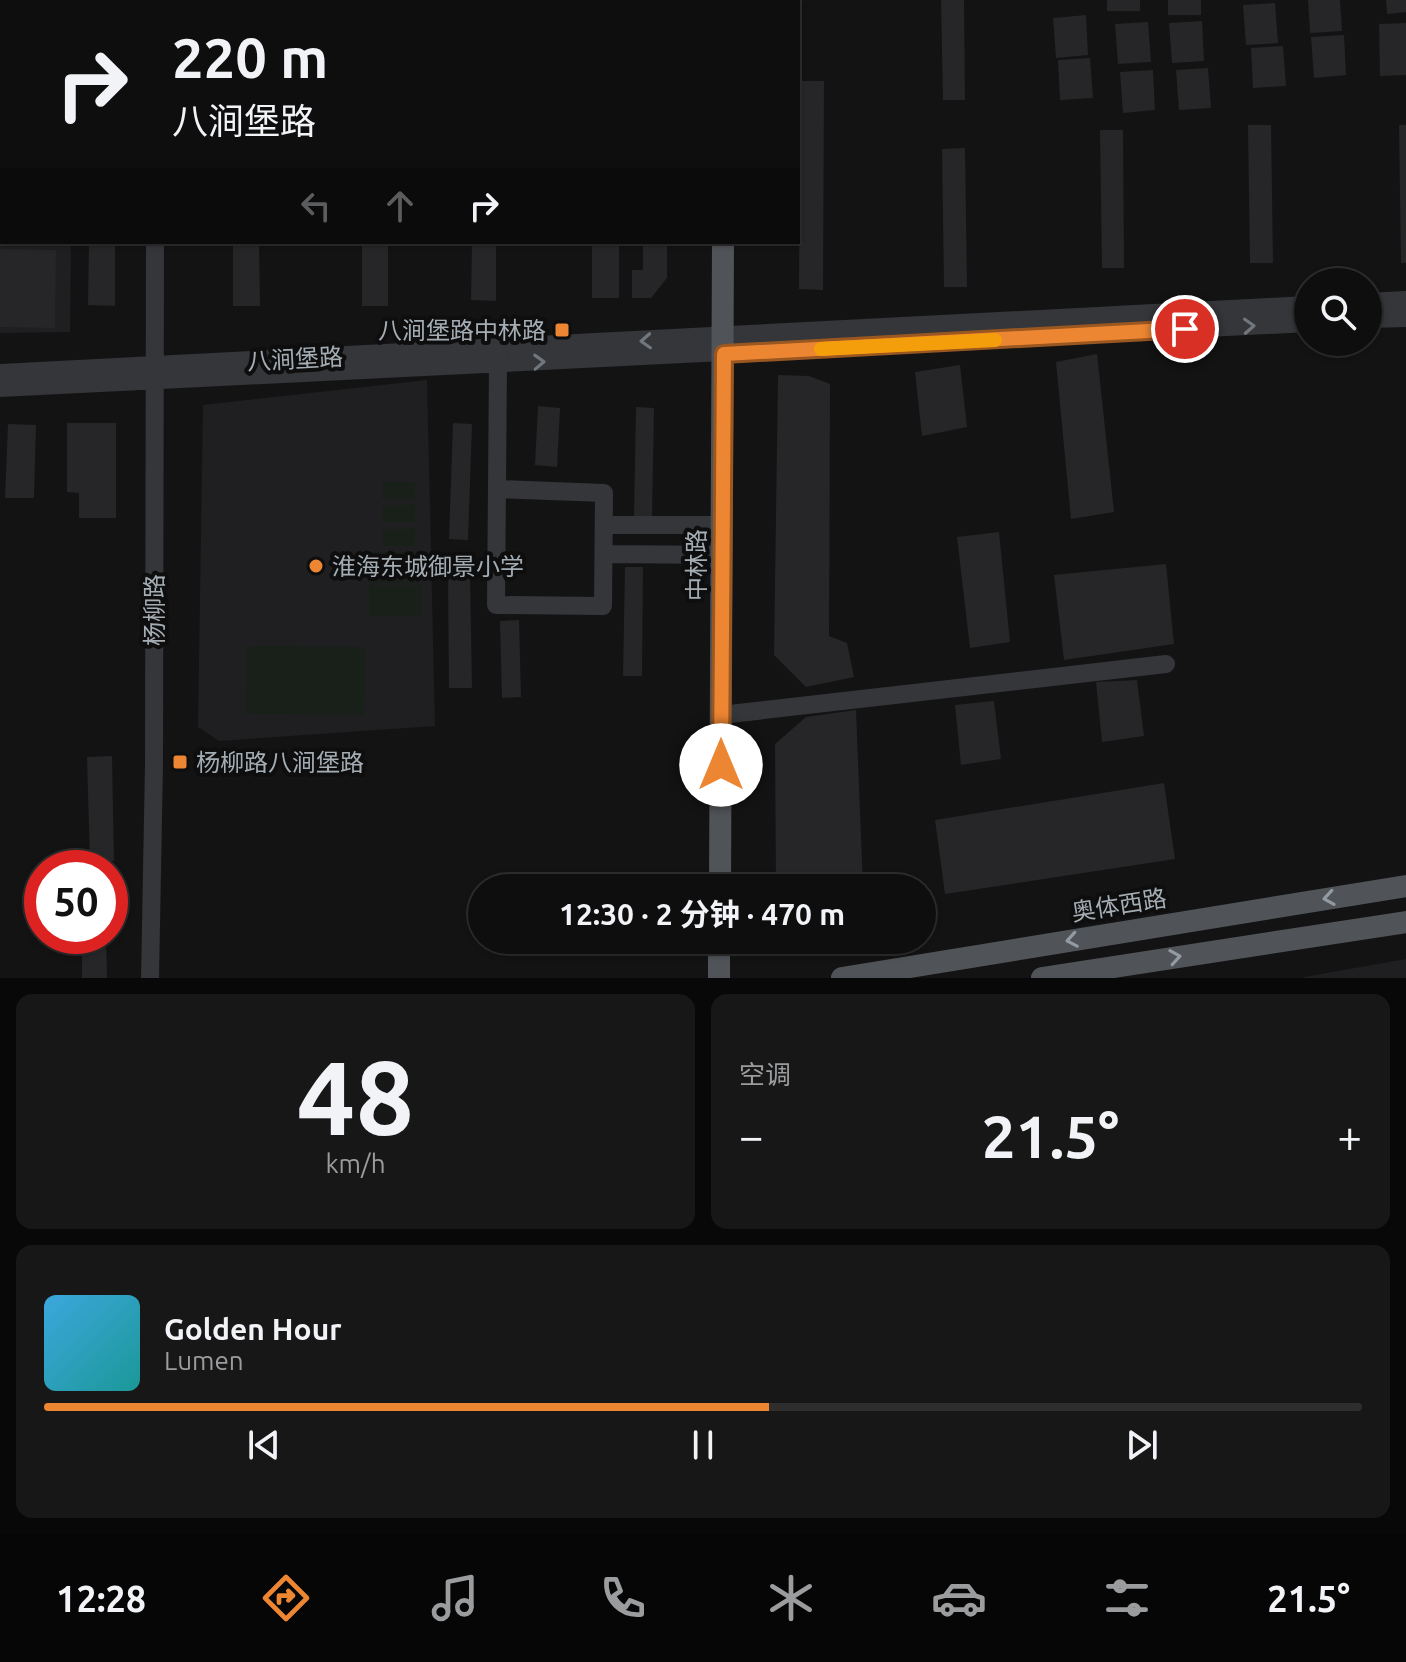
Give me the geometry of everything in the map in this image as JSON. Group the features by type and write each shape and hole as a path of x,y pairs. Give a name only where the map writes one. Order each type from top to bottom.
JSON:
{"main road":[{"name":"中林路","path":"720,874 723,244"},
{"name":"奥体西路","path":"842,978 1406,886"},
{"path":"1042,978 1406,922"},
{"path":"719,954 719,978"}],"street":[{"name":"杨柳路","path":"150,978 154,765 155,244"},
{"path":"1382,301 1406,300"},
{"name":"八涧堡路","path":"0,373 153,373 498,364 724,345 1294,306"},
{"path":"1382,319 1406,318"},
{"name":"八涧堡路","path":"0,388 153,373 724,345 1294,324"},
{"path":"498,364 496,605 603,606 604,493 498,489"},
{"path":"604,525 723,525"},
{"path":"604,554 722,555"},
{"path":"721,715 1166,664"}],"shaded area":[{"path":"0,244 71,244 70,332 0,333"},
{"name":"淮海东城御景小学","path":"427,380 435,726 219,741 198,727 203,405"},
{"path":"383,482 415,482 415,499 382,499"},
{"path":"382,505 415,505 415,522 382,522"},
{"path":"383,529 415,529 415,546 382,546"},
{"path":"368,552 421,552 420,583 368,583"},
{"path":"369,585 421,585 421,616 369,615"},
{"path":"247,646 365,647 364,715 246,714"},
{"path":"1406,959 1406,978 1304,978 1304,977"}],"building":[{"path":"941,0 964,0 965,100 943,100"},
{"path":"1107,0 1140,0 1140,11 1107,11"},
{"path":"1168,0 1201,0 1201,15 1168,15"},
{"path":"1308,0 1340,0 1342,31 1310,33"},
{"path":"1386,0 1406,0 1406,12 1387,14"},
{"path":"1275,3 1278,43 1246,45 1243,5"},
{"path":"1086,15 1088,55 1056,58 1053,18"},
{"path":"1202,21 1204,61 1172,63 1169,23"},
{"path":"1148,22 1151,62 1118,64 1115,24"},
{"path":"1406,23 1406,75 1380,76 1379,24"},
{"path":"1344,35 1346,75 1314,78 1311,37"},
{"path":"1283,46 1286,86 1253,88 1251,48"},
{"path":"1090,58 1093,98 1060,100 1058,60"},
{"path":"1208,68 1211,108 1179,110 1176,70"},
{"path":"1153,70 1155,110 1123,113 1120,72"},
{"path":"800,81 824,81 823,290 799,289"},
{"path":"1248,125 1271,125 1273,263 1250,263"},
{"path":"1399,125 1406,125 1406,263 1401,263"},
{"path":"1100,130 1123,130 1124,268 1102,268"},
{"path":"965,148 967,287 944,287 942,149"},
{"path":"89,244 115,244 115,306 88,305"},
{"path":"233,244 259,244 260,306 233,306"},
{"path":"362,244 388,244 388,306 362,306"},
{"path":"472,244 496,244 496,301 471,300"},
{"path":"592,244 619,244 619,298 592,298"},
{"path":"643,244 667,244 667,278 651,298 632,298 632,270 643,270"},
{"path":"0,249 56,250 55,328 0,327"},
{"path":"1097,354 1114,512 1071,519 1056,362"},
{"path":"960,365 967,427 922,436 915,372"},
{"path":"778,375 809,376 830,384 829,636 847,643 854,677 806,687 774,655"},
{"path":"538,406 560,408 557,467 535,465"},
{"path":"636,407 654,408 652,516 634,516"},
{"path":"67,423 116,423 116,518 79,518 79,493 67,492"},
{"path":"453,423 472,424 468,540 449,539"},
{"path":"8,424 36,425 34,498 5,498"},
{"path":"999,532 1010,642 970,648 957,537"},
{"path":"1166,564 1174,644 1064,660 1054,575"},
{"path":"625,567 643,567 642,676 623,676"},
{"path":"448,575 470,575 472,688 449,688"},
{"path":"519,620 521,697 502,698 500,621"},
{"path":"1137,680 1144,736 1102,742 1096,682"},
{"path":"994,701 1001,759 961,765 955,705"},
{"path":"856,710 862,874 776,874 775,744 806,717"},
{"path":"112,756 114,850 90,850 87,757"},
{"path":"1164,783 1175,859 945,894 935,820"},
{"path":"82,954 106,954 107,978 82,978"}],"slow traffic":[{"path":"821,349 995,340"}],"place":[{"name":"八涧堡路中林路","path":"562,330"},
{"name":"淮海东城御景小学","path":"316,566"},
{"name":"杨柳路八涧堡路","path":"180,762"}],"route":[{"path":"721,765 724,354 1185,329"}]}
